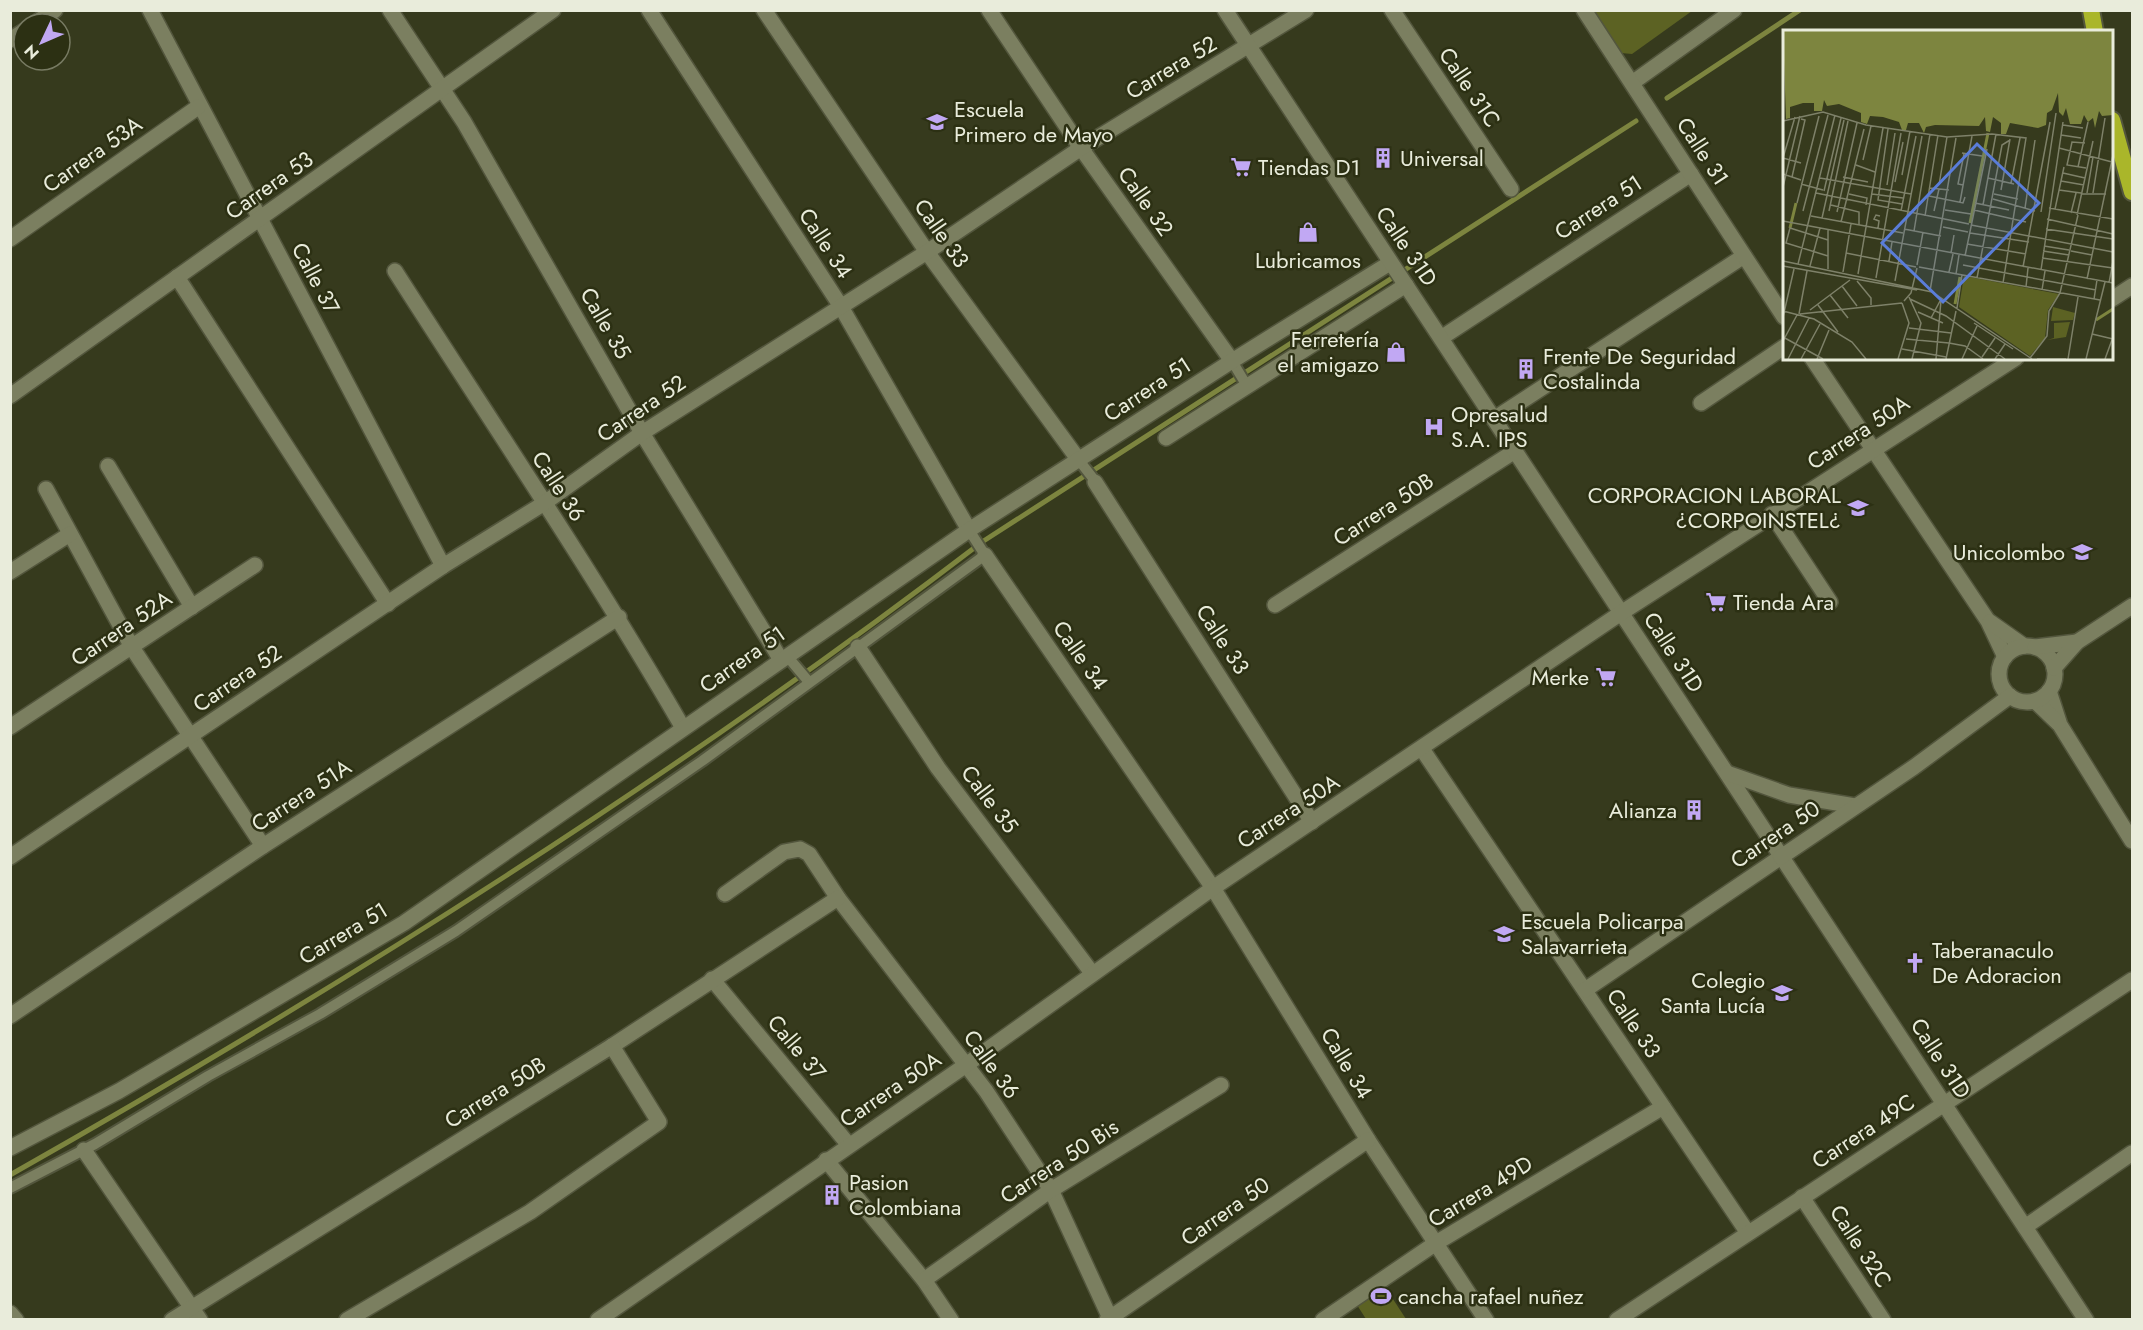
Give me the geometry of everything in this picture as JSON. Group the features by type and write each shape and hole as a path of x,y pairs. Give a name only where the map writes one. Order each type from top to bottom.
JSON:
{"highway":[{"path":"2091,10 2095,30"},
{"path":"2113,123 2133,192"}],"street":[{"name":"Calle 37","path":"150,10 198,106 443,566"},
{"name":"Calle 35","path":"390,10 444,90 642,433 786,659 807,680"},
{"name":"Carrera 53","path":"10,396 554,10"},
{"name":"Calle 34","path":"649,10 840,305 983,553 1213,888 1368,1140 1485,1320"},
{"name":"Calle 33","path":"764,10 927,252 1093,479 1312,822"},
{"name":"Calle 32","path":"989,10 1081,148 1246,384"},
{"name":"Calle 31D","path":"1225,10 2086,1320"},
{"name":"Carrera 52","path":"10,857 443,566 543,504 642,433 840,305 927,252 1081,148 1306,10"},
{"name":"Calle 31C","path":"1392,10 1511,189"},
{"name":"Calle 31","path":"1584,10 1783,314"},
{"path":"1632,83 1734,10"},
{"name":"Carrera 53A","path":"10,239 198,106"},
{"name":"Carrera 51","path":"1441,338 1691,174"},
{"path":"1494,419 1744,256"},
{"name":"Carrera 51","path":"10,1148 120,1091 404,923 683,728 971,534 1390,263"},
{"name":"Calle 36","path":"395,271 543,504 619,617 683,728"},
{"path":"177,277 388,604"},
{"path":"1166,438 1246,384 1406,285"},
{"path":"2113,298 2133,286"},
{"path":"1701,403 1783,348"},
{"path":"1813,360 1871,450 1988,621 2005,657"},
{"name":"Carrera 50A","path":"598,1320 848,1144 966,1065 1213,888 1621,613 2013,360"},
{"name":"Carrera 50B","path":"1275,605 1515,451"},
{"path":"108,466 192,608"},
{"path":"46,489 133,648 193,736 263,846"},
{"path":"1772,514 1830,602"},
{"path":"10,572 70,534"},
{"path":"10,1188 84,1150 208,1076 320,1014 456,931 702,761 807,680 858,647 983,553"},
{"name":"Carrera 52A","path":"10,727 133,648 255,565"},
{"path":"2054,668 2077,642 2133,606"},
{"name":"Carrera 51A","path":"10,1016 263,846 619,617"},
{"path":"1988,621 2030,647 2048,655 2054,668 2055,680 2049,691 2035,701 2022,702 2006,690 2000,670 2005,657 2014,650 2030,647 2077,642"},
{"name":"Calle 35","path":"858,647 938,768 1092,973"},
{"name":"Carrera 50","path":"1585,990 1914,767 1987,711 2006,690"},
{"path":"2049,691 2060,725"},
{"path":"2035,701 2060,725 2133,841"},
{"name":"Calle 33","path":"1422,749 1748,1233"},
{"path":"1727,773 1790,795 1855,806"},
{"name":"Calle 36","path":"725,894 784,852 800,849 809,854 838,898 986,1091 1051,1190 1109,1318"},
{"name":"Carrera 50B","path":"172,1320 190,1306 612,1046 711,979 838,898"},
{"name":"Calle 37","path":"711,979 848,1144"},
{"name":"Carrera 49C","path":"1617,1320 2133,980"},
{"path":"347,1320 530,1212 658,1122 612,1046"},
{"name":"Carrera 50 Bis","path":"924,1280 1051,1190 1221,1085"},
{"name":"Carrera 49D","path":"1323,1320 1436,1244 1663,1107"},
{"name":"Carrera 50","path":"1109,1318 1368,1140"},
{"path":"84,1150 200,1320"},
{"path":"2025,1227 2133,1153"},
{"path":"826,1160 924,1280 951,1320"},
{"name":"Calle 32C","path":"1802,1197 1883,1320"},
{"path":"10,1313 16,1320"}],"green space":[{"path":"1594,11 1692,11 1632,54 1621,53"},
{"name":"cancha rafael nuñez","path":"1385,1287 1406,1319 1366,1319 1357,1305"}],"waterway":[{"path":"1667,98 1800,10"},
{"path":"10,1175 261,1029 507,875 748,713 866,629 982,542 1636,121"}],"place":[{"name":"Escuela Primero de Mayo","path":"937,122"},
{"name":"Universal","path":"1383,158"},
{"name":"Tiendas D1","path":"1241,167"},
{"name":"Lubricamos","path":"1308,232"},
{"name":"Ferretería el amigazo","path":"1396,352"},
{"name":"Frente De Seguridad Costalinda","path":"1526,369"},
{"name":"Opresalud S.A. IPS","path":"1434,427"},
{"name":"CORPORACION LABORAL ¿CORPOINSTEL¿","path":"1858,508"},
{"name":"Unicolombo","path":"2082,552"},
{"name":"Tienda Ara","path":"1716,602"},
{"name":"Merke","path":"1606,677"},
{"name":"Alianza","path":"1694,810"},
{"name":"Escuela Policarpa Salavarrieta","path":"1504,934"},
{"name":"Taberanaculo De Adoracion","path":"1915,963"},
{"name":"Colegio Santa Lucía","path":"1782,993"},
{"name":"Pasion Colombiana","path":"832,1195"},
{"name":"cancha rafael nuñez","path":"1381,1296"}]}
